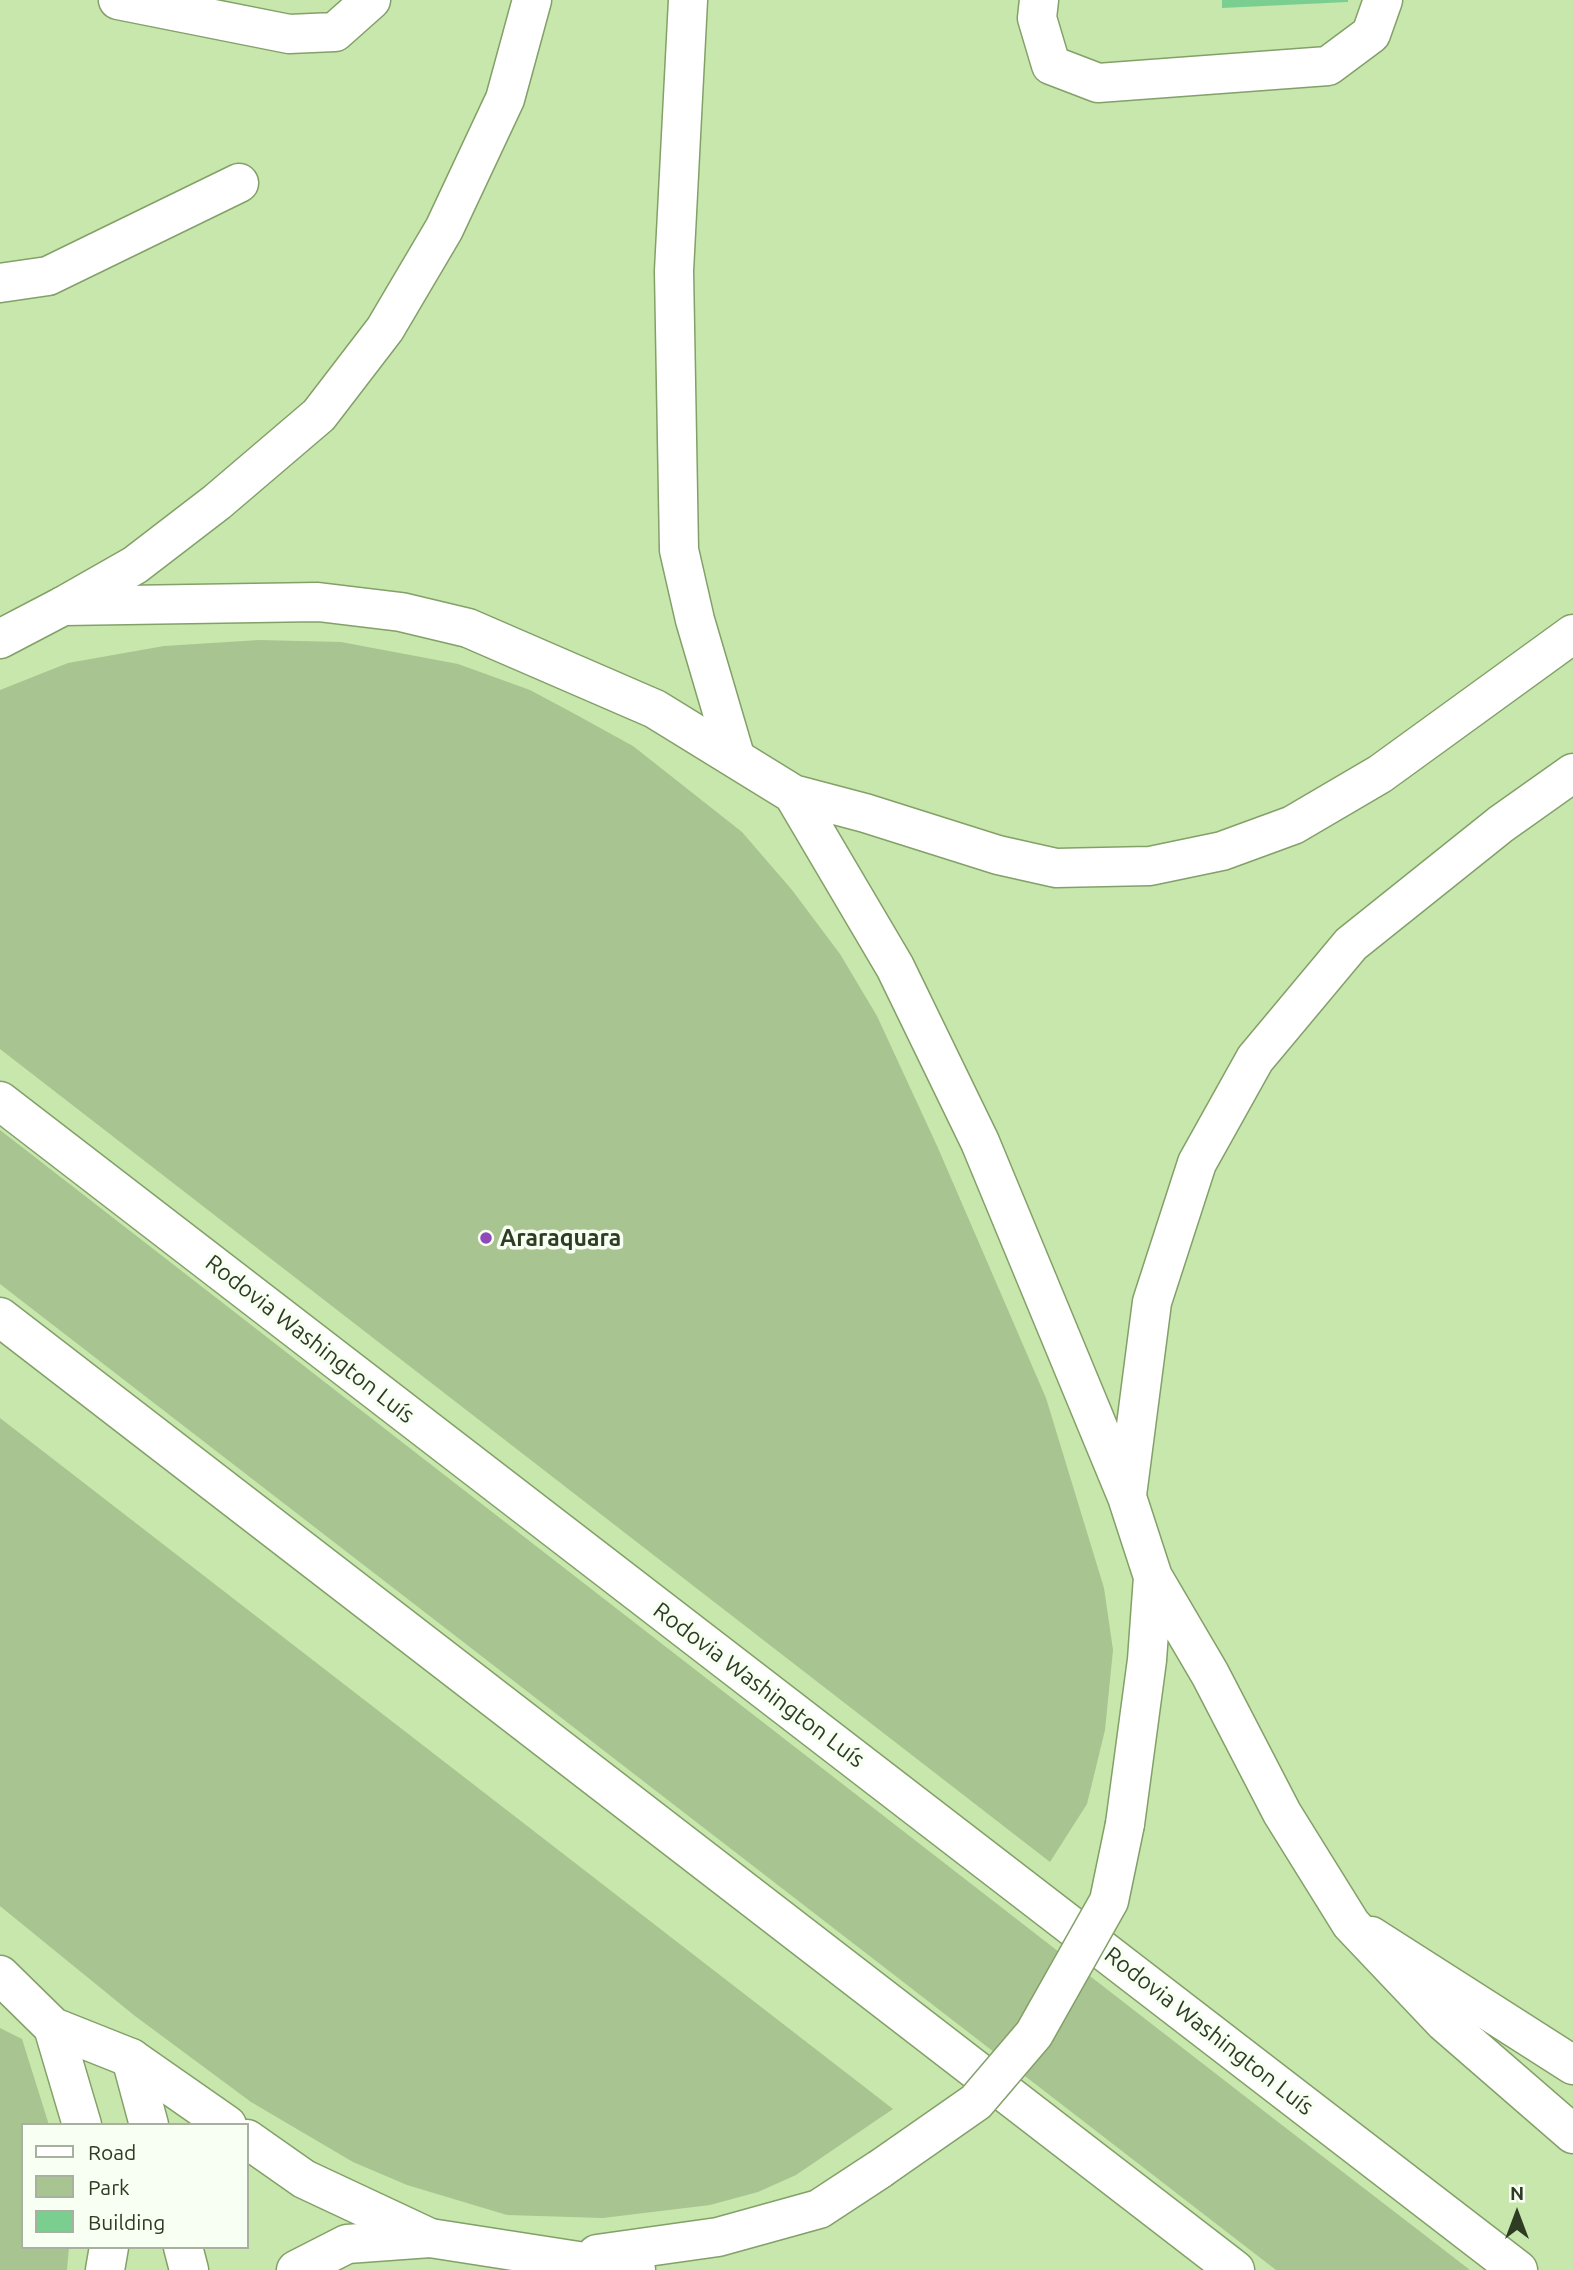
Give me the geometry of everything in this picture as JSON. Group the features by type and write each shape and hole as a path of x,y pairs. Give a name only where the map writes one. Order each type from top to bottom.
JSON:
{"main road":[{"path":"118,0 289,34 335,32 371,0"},
{"path":"8,628 64,606 135,565 218,502 319,415 377,340 444,229 505,99 533,0"},
{"path":"688,0 674,271 679,550 695,620 734,756"},
{"path":"1039,0 1037,18 1051,65 1098,83 1328,66 1371,34 1383,0"},
{"path":"0,283 48,276 239,183"},
{"path":"64,606 318,602 401,612 468,628 538,655 655,709 793,794 865,813 998,855 1056,868 1150,866 1222,851 1293,825 1380,774 1573,634"},
{"path":"1127,1497 1152,1302 1197,1163 1255,1059 1351,944 1501,824 1573,773"},
{"path":"793,794 895,967 980,1142 1127,1497 1153,1577 1210,1674 1282,1813 1351,1924 1444,2022 1573,2134"},
{"name":"Rodovia Washington Luís","path":"0,1101 1518,2270"},
{"path":"0,1317 1235,2270"},
{"path":"567,2259 718,2237 819,2208 976,2102 1034,2034 1109,1901 1125,1824 1147,1660 1153,1577"},
{"path":"1351,1924 1573,2065"},
{"path":"0,1975 53,2027 131,2058 224,2123"},
{"path":"53,2027 81,2123"},
{"path":"131,2058 148,2123"},
{"path":"248,2140 304,2179 430,2238"},
{"path":"296,2270 347,2244 430,2238 636,2270"},
{"path":"105,2270 108,2249"},
{"path":"184,2249 189,2270"}],"green space":[{"path":"259,640 341,642 458,664 530,690 573,713 633,746 742,832 792,890 840,954 877,1016 938,1148 1046,1398 1104,1588 1113,1650 1105,1730 1087,1804 1050,1862 0,1049 0,690 68,663 164,646"},
{"path":"0,1130 1470,2270 1276,2270 0,1284"},
{"path":"0,1418 893,2109 796,2175 758,2192 710,2205 603,2218 507,2215 407,2185 353,2162 251,2102 135,2016 0,1906"},
{"path":"0,2028 22,2039 48,2123 21,2123 21,2249 69,2249 67,2270 0,2270"}],"building":[{"path":"1222,0 1348,0 1348,2 1222,8"}],"place":[{"name":"Araraquara","path":"486,1238"}]}
